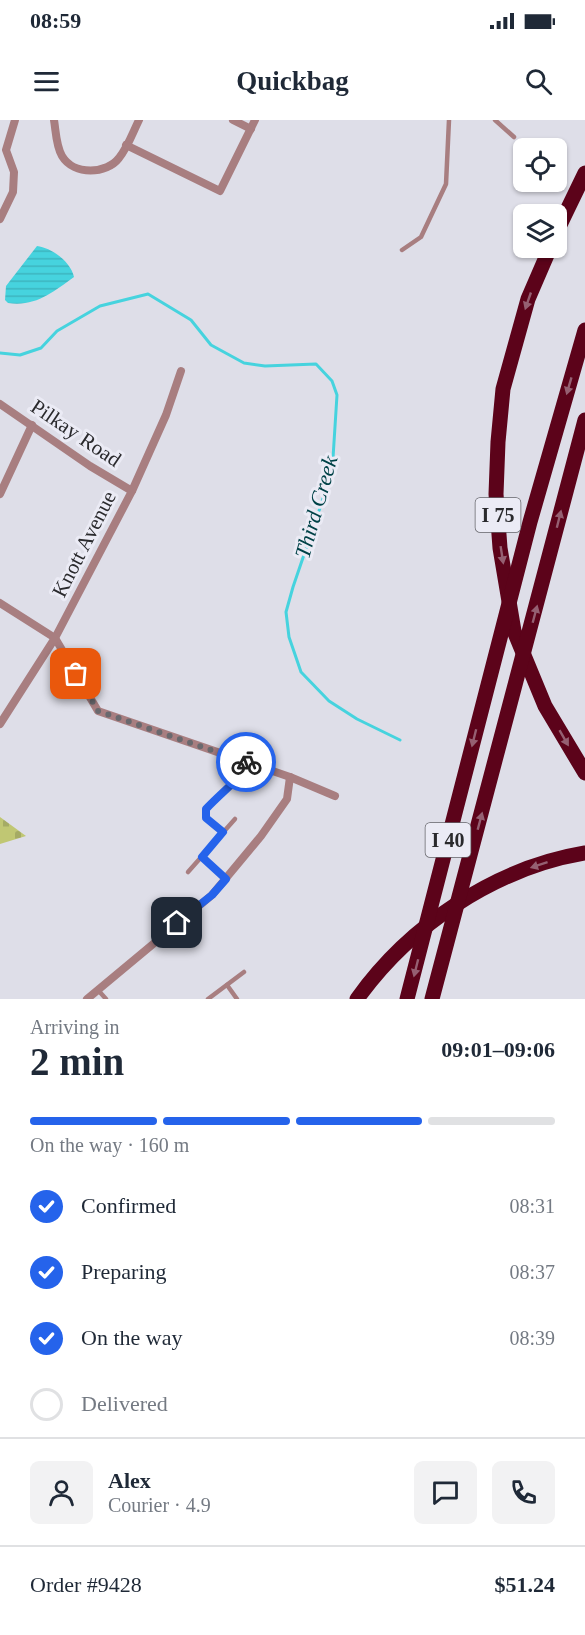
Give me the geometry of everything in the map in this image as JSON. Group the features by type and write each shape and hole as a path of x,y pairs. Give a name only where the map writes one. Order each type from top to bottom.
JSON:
{"highway":[{"path":"567,210 585,173"},
{"name":"I 75","path":"546,258 528,299 503,389 496,494 500,548 514,631 545,706 585,773"},
{"name":"I 40","path":"408,999 530,522 585,330"},
{"name":"I 40","path":"432,999 585,420"},
{"path":"357,999 376,975 414,936 438,918 497,881 542,864 583,853"}],"street":[{"path":"0,219 13,192 14,172 6,150 15,120"},
{"path":"54,120 58,148 64,159 76,167 90,171 103,170 120,157 139,120"},
{"path":"126,146 220,191 253,124 233,120"},
{"name":"Knott Avenue","path":"0,724 55,638 132,491 166,415 182,372"},
{"name":"Pilkay Road","path":"0,404 90,466 132,491"},
{"path":"0,494 32,425"},
{"path":"0,603 55,638 98,711 290,777 335,796"},
{"path":"87,999 212,895 261,836 286,799 290,777"}],"lane":[{"path":"402,250 421,237 446,184 449,120"},
{"path":"495,120 514,137"},
{"path":"223,832 206,818 206,809 219,794 238,780 251,764"},
{"path":"188,872 235,819"},
{"path":"202,857 226,879"},
{"path":"208,999 244,972"},
{"path":"227,985 237,999"},
{"path":"98,989 106,999"}],"green space":[{"path":"0,817 26,836 0,844"}],"water":[{"path":"37,246 49,250 65,261 74,277 44,297 27,303 8,303 5,300 6,286"}],"waterway":[{"name":"Third Creek","path":"0,353 20,355 41,348 57,331 100,306 148,294 191,320 211,345 244,363 265,366 316,364 332,381 337,395 333,458 322,502 286,612 289,637 301,672 329,701 357,719 400,740"}],"way so far":[{"path":"76,674 98,711 246,762"}],"route":[{"path":"177,923 212,895 226,879 202,857 223,832 206,818 206,809 219,794 238,780 251,764 246,762"}]}
